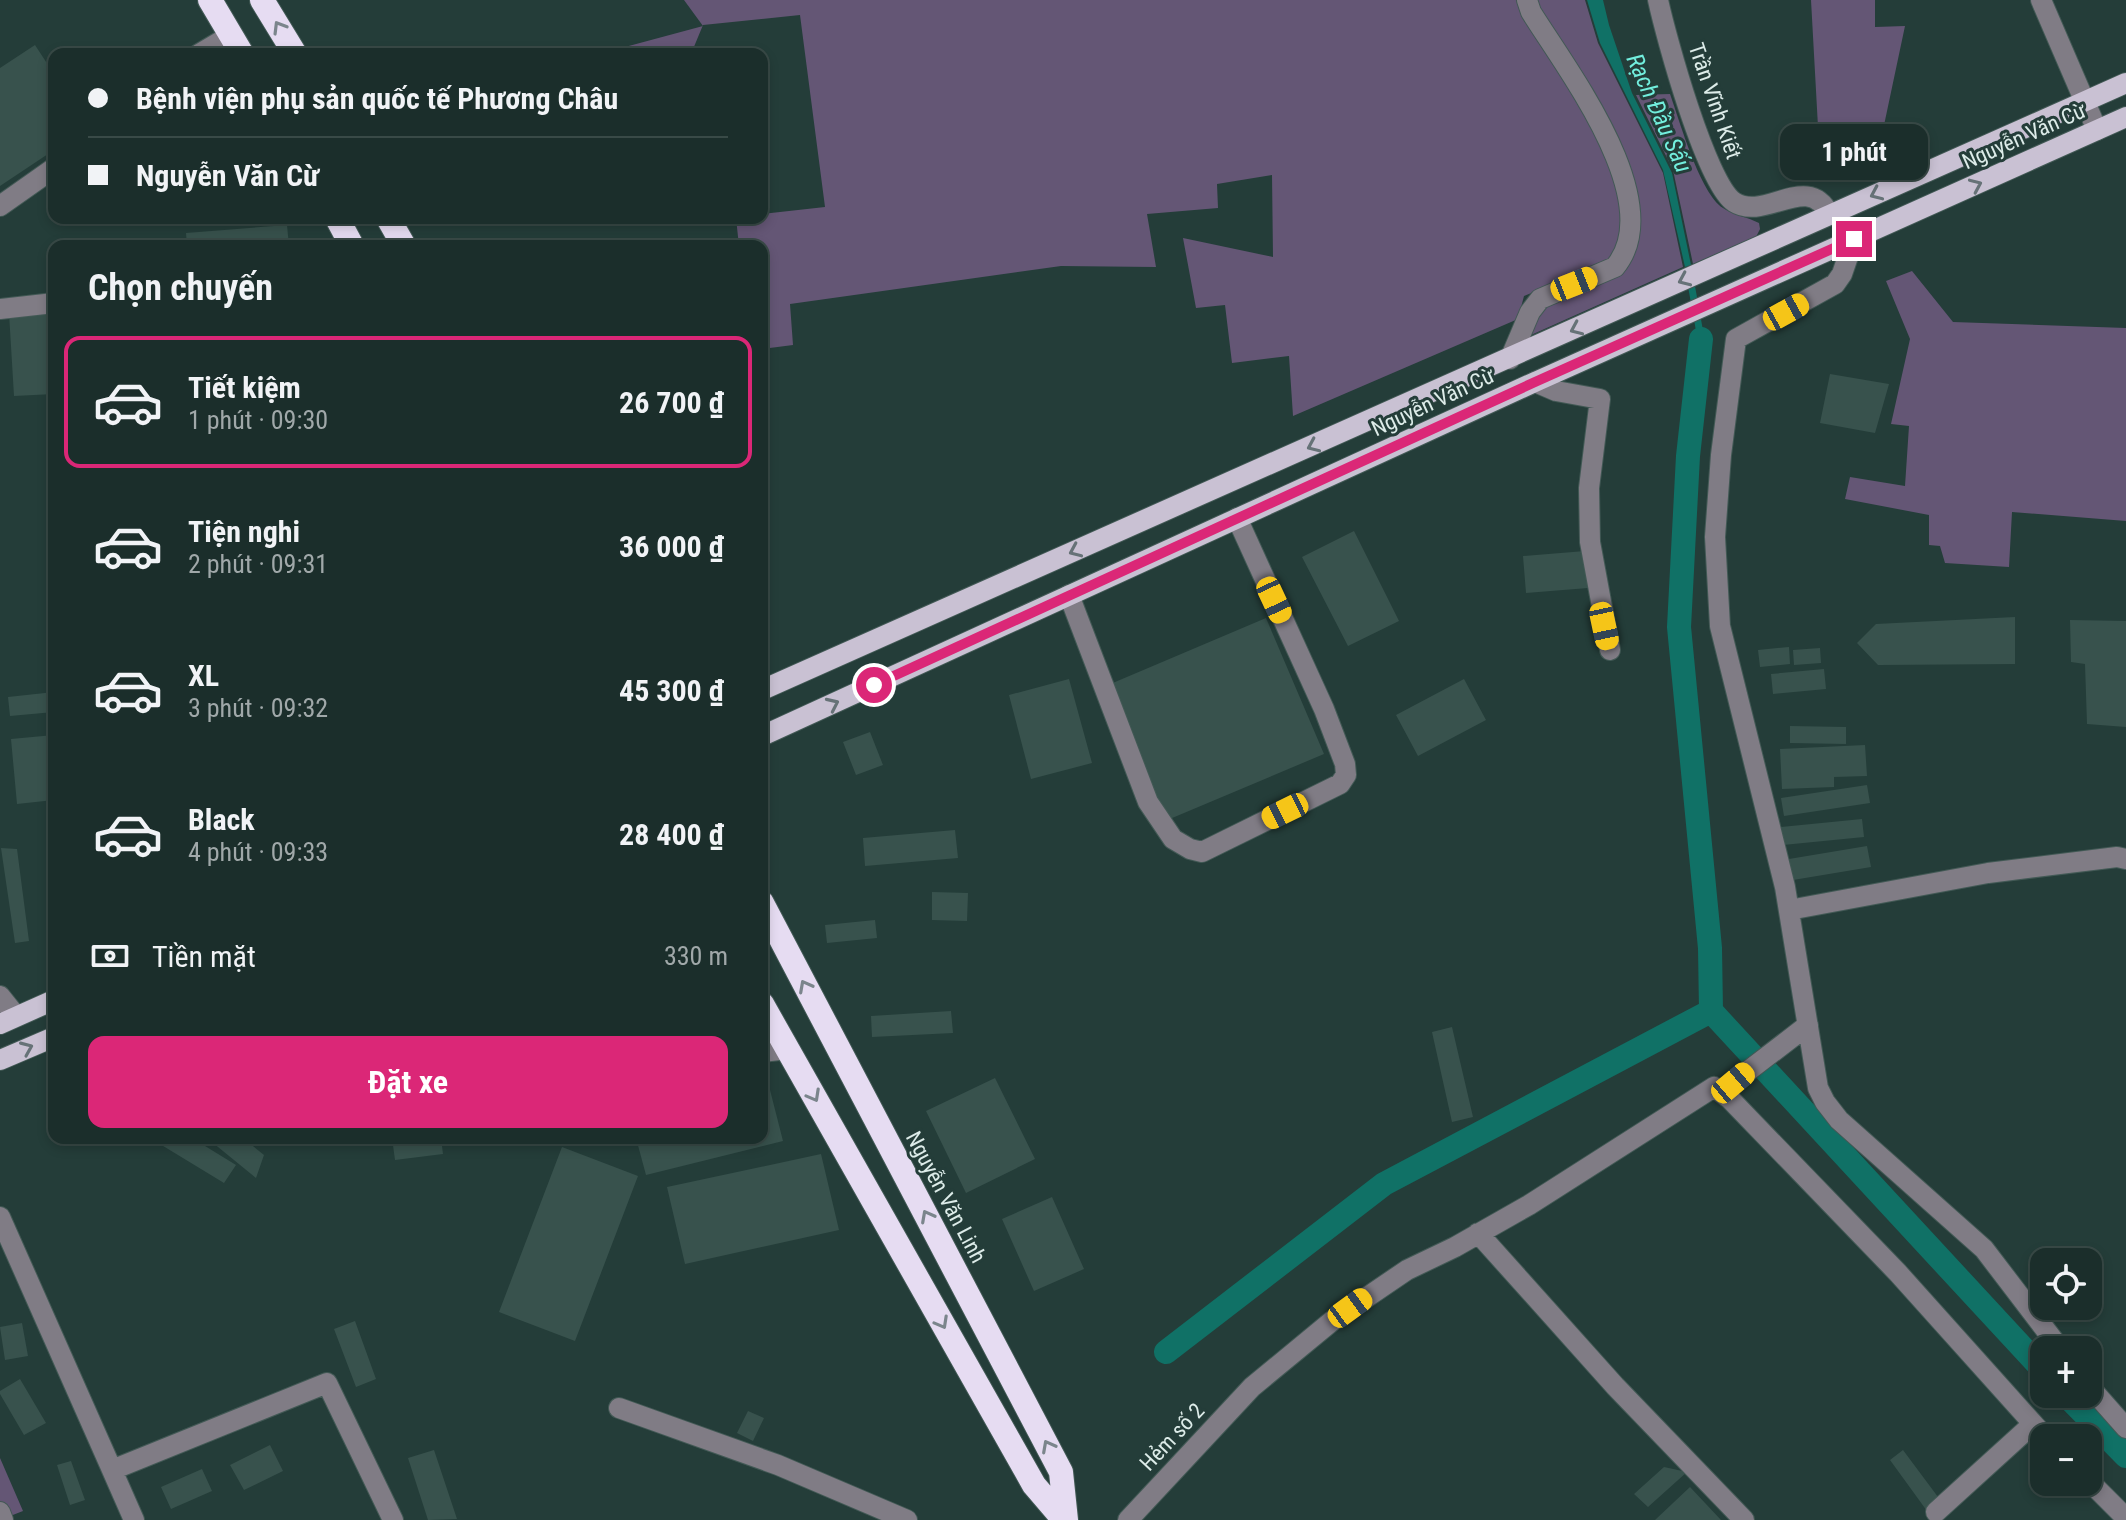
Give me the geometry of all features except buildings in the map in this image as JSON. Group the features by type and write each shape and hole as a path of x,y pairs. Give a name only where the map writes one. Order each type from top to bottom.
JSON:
{"highway":[{"path":"210,0 237,44"},
{"path":"262,0 291,48"},
{"name":"Nguyễn Văn Linh","path":"768,914 1061,1472 1065,1520"},
{"name":"Nguyễn Văn Linh","path":"768,1014 1034,1485 1065,1520"}],"main road":[{"name":"Nguyễn Văn Cừ","path":"768,687 2126,83"},
{"name":"Nguyễn Văn Cừ","path":"768,733 1535,382 2126,117"},
{"path":"1352,428 1367,459"},
{"path":"8,1020 48,1003"},
{"path":"0,1060 48,1040"}],"street":[{"path":"1510,359 1530,312 1540,299 1615,267 1629,244 1631,209 1627,187 1601,125 1531,12 1527,0"},
{"name":"Trần Vĩnh Kiết","path":"1658,0 1688,104 1713,173 1734,202 1759,208"},
{"path":"2041,0 2097,130"},
{"path":"0,206 48,172"},
{"path":"1759,208 1792,196 1805,197 1816,199 1829,214"},
{"path":"1759,208 1770,215 1774,228 1766,243"},
{"path":"1854,239 1842,274 1835,284 1736,339 1721,455 1715,537 1720,626 1789,910 1818,1088 1825,1102 1871,1151 1984,1249 2050,1336"},
{"path":"0,309 48,304"},
{"path":"1535,382 1556,391 1600,399 1589,488 1590,542 1610,650"},
{"path":"1069,595 1148,802 1173,839 1202,852 1340,784 1346,775 1345,764 1324,709 1237,518"},
{"path":"1789,910 1988,873 2117,857 2126,859"},
{"path":"0,996 8,1020"},
{"path":"1808,1025 1727,1087 2034,1424"},
{"path":"768,1051 788,1049"},
{"name":"Hẻm số 2","path":"1128,1520 1252,1387 1332,1321 1407,1270 1529,1205 1709,1088 1727,1087"},
{"path":"0,1217 134,1520"},
{"path":"1478,1233 1615,1386 1744,1520"},
{"path":"112,1470 327,1383 393,1520"},
{"path":"2102,1401 2126,1428"},
{"path":"619,1408 778,1465 907,1520"},
{"path":"1936,1512 2030,1439"},
{"path":"2102,1494 2126,1518"},
{"path":"0,1512 3,1520"}],"shaded area":[{"path":"684,0 1518,0 1594,128 1619,184 1622,235 1610,261 1524,296 1518,319 1293,416 1289,356 1232,363 1225,305 1196,308 1183,238 1273,257 1272,175 1217,184 1218,208 1147,214 1156,267 1061,266 790,304 793,345 768,348 768,240 738,240 737,224 768,224 768,213 825,207 800,15 703,26"},
{"path":"1535,0 1585,0 1598,43 1663,173 1683,267 1531,335 1541,312 1555,299 1621,271 1633,257 1637,244 1636,197"},
{"name":"Rạch Đầu Sấu","path":"1587,0 1603,0 1632,93 1672,173 1691,265 1685,267 1663,170 1600,43"},
{"path":"1811,0 1875,0 1875,27 1905,26 1883,130 1819,145"},
{"path":"703,26 694,48 621,48"},
{"path":"1670,94 1706,188 1723,208 1759,223 1760,229 1756,237 1693,264 1673,170 1636,95"},
{"path":"1912,271 1953,322 2126,328 2126,521 2012,512 2009,567 1945,563 1940,546 1929,545 1929,515 1845,499 1850,477 1905,486 1909,426 1891,424 1910,339 1886,281"},
{"path":"0,1458 23,1511 0,1520"}],"waterway":[{"name":"Rạch Đầu Sấu","path":"1690,278 1701,339"},
{"path":"1701,339 1688,456 1679,627 1710,948 1711,1011 2030,1356"},
{"path":"1166,1352 1384,1184 1711,1011"},
{"path":"2079,1408 2126,1456"},
{"path":"2122,1453 2126,1450"}],"route":[{"path":"874,685 1854,239"}]}
